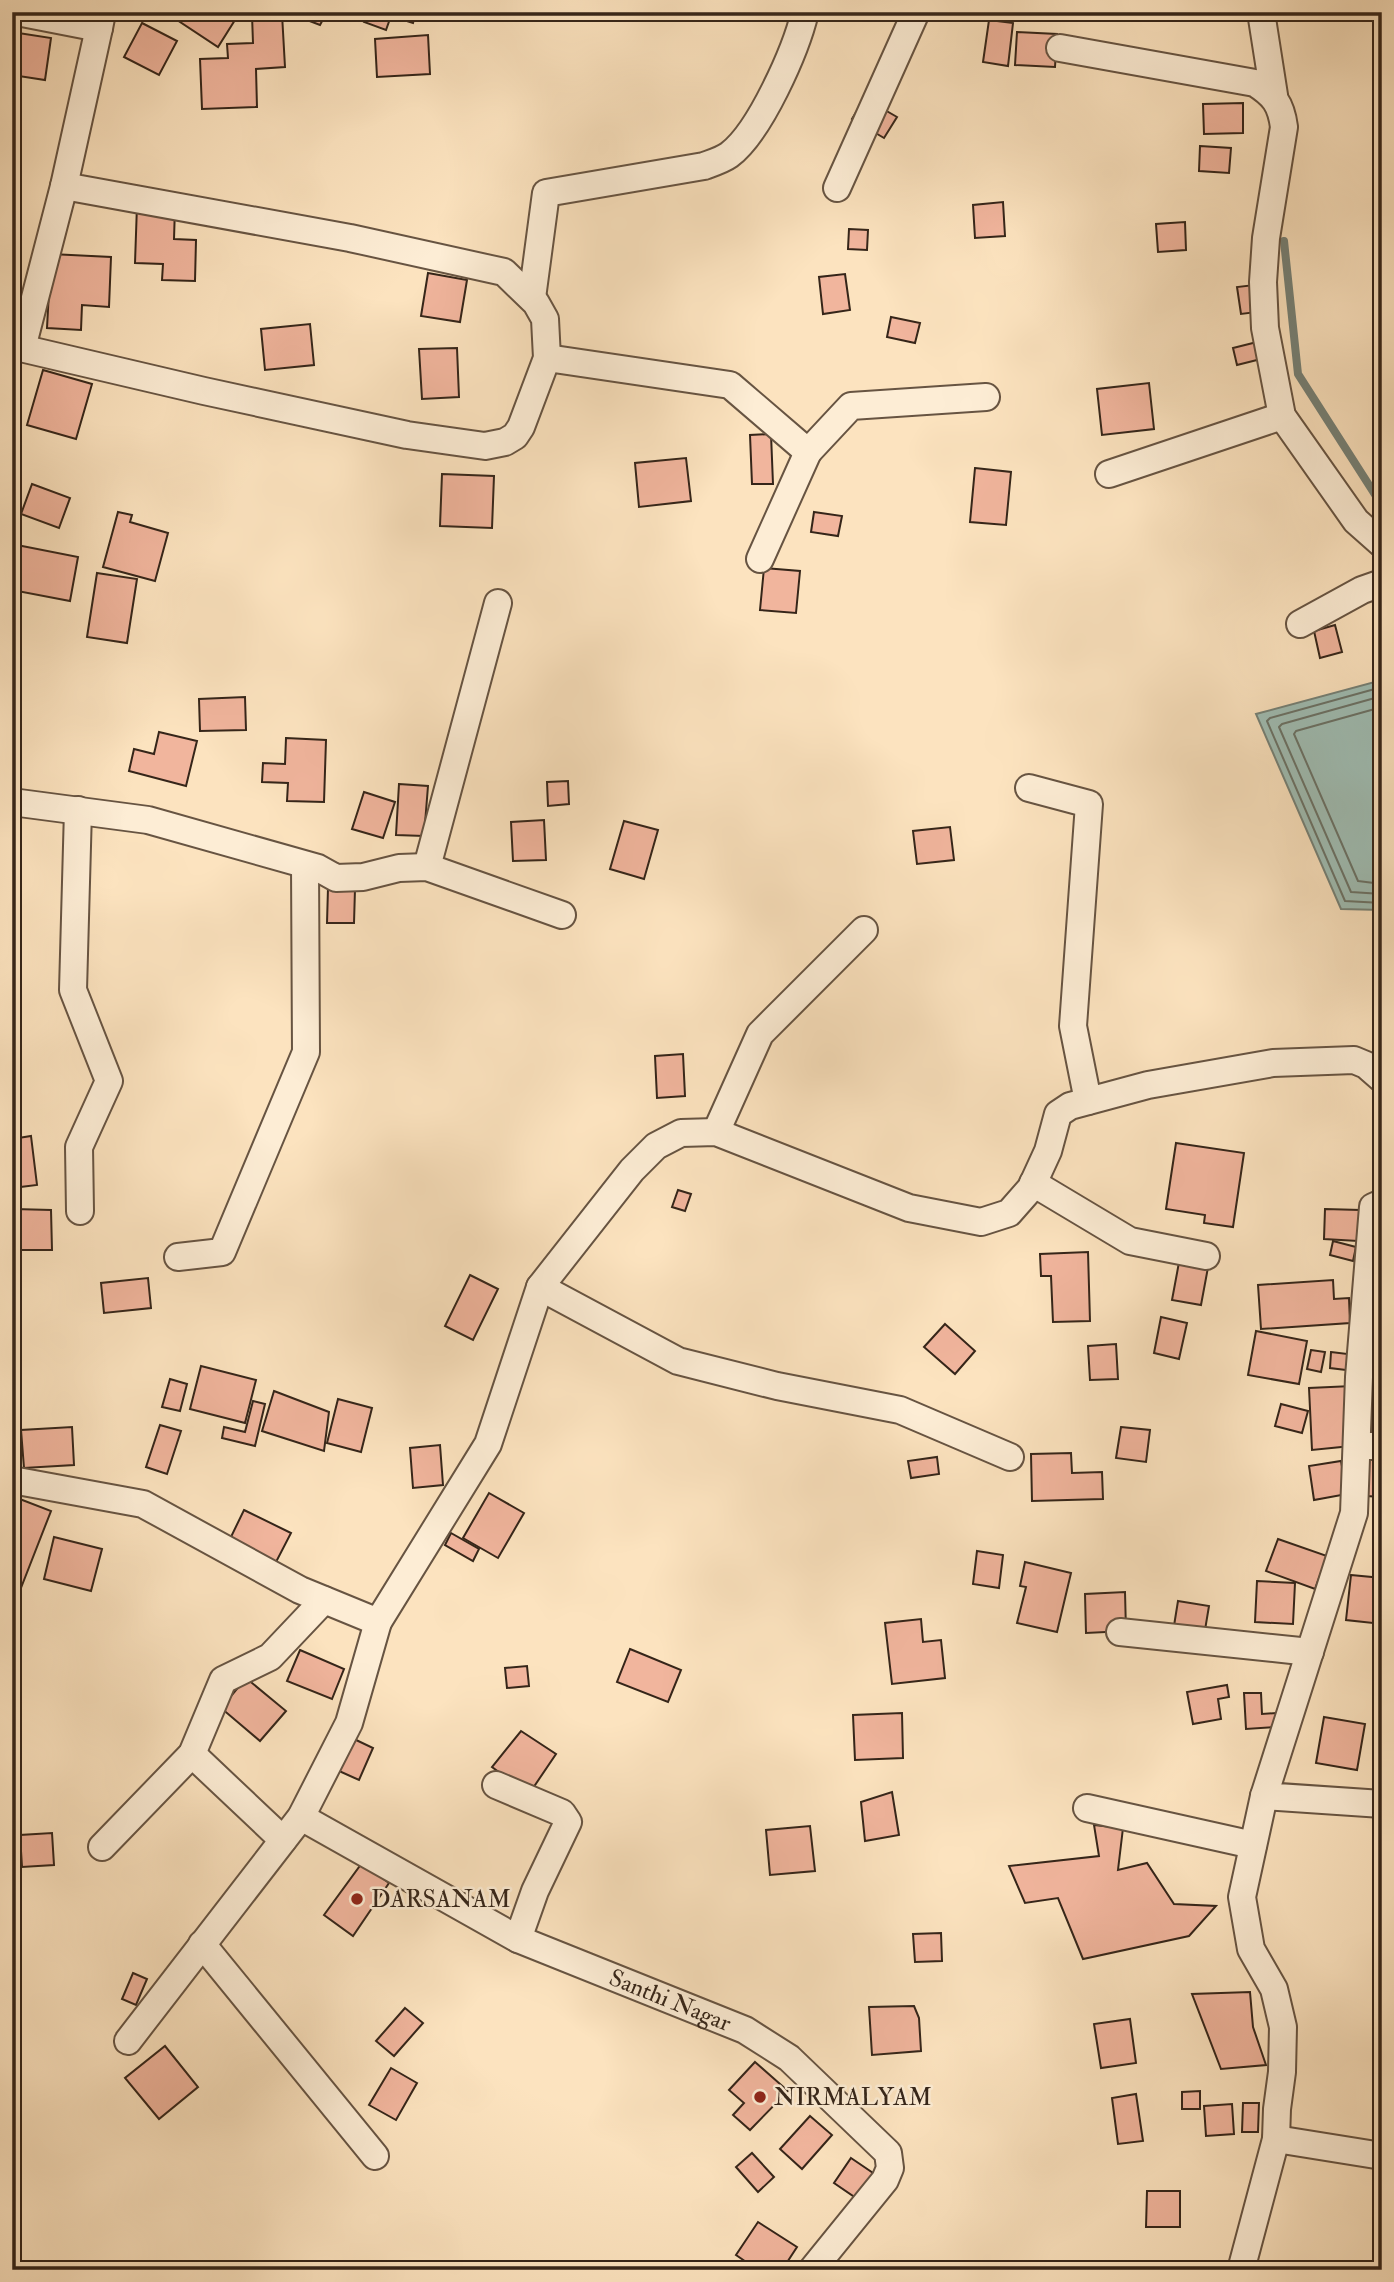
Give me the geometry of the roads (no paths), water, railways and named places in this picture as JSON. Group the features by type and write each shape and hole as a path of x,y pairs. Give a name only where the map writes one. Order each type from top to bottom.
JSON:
{"street":[{"path":"17,12 101,20 64,186 17,347 407,435 485,446 505,442 515,436 521,427 547,358 545,319 532,298 505,272 350,238 64,186"},
{"path":"532,298 546,193 704,166 728,156 747,137 761,114 800,34 805,12"},
{"path":"836,188 916,12"},
{"path":"1261,12 1274,95 1282,112 1284,127 1266,238 1263,282 1265,328 1282,416 1356,521 1382,544"},
{"path":"1060,48 1255,83 1274,95"},
{"path":"547,358 730,385 808,453"},
{"path":"760,559 808,453 851,406 986,397"},
{"path":"1109,474 1282,416"},
{"path":"1300,624 1363,590 1382,583"},
{"path":"427,867 498,603"},
{"path":"1029,788 1089,804 1073,1026 1088,1101"},
{"path":"12,802 148,820 318,868 336,878 363,877 398,868 427,867 562,915"},
{"path":"79,810 73,990 109,1081 79,1147 80,1211"},
{"path":"178,1257 222,1252 306,1052 305,865"},
{"path":"716,1132 760,1034 864,930"},
{"path":"128,2041 301,1817 349,1723 378,1622 488,1444 540,1287 632,1170 656,1146 681,1133 716,1132 909,1208 981,1222 1009,1213 1033,1183 1048,1151 1058,1114 1069,1106 1148,1085 1273,1063 1354,1060 1366,1065 1382,1079"},
{"path":"1033,1183 1130,1241 1206,1256"},
{"path":"1241,2270 1276,2138 1283,2027 1274,1989 1251,1949 1242,1897 1264,1796 1354,1513 1369,1446 1359,1377 1373,1208 1382,1203"},
{"path":"540,1287 678,1361 777,1386 900,1410 1010,1457"},
{"path":"12,1480 143,1504 300,1590 378,1622"},
{"path":"102,1847 192,1754 223,1680 270,1657 324,1600"},
{"path":"1120,1632 1310,1652"},
{"path":"192,1754 283,1840"},
{"path":"496,1785 562,1813 568,1822 535,1891 517,1939"},
{"path":"1264,1796 1382,1804"},
{"path":"1087,1808 1253,1845"},
{"name":"Santhi Nagar","path":"301,1817 517,1939 745,2030 789,2058 888,2153 890,2168 885,2180 812,2270"},
{"path":"202,1944 374,2156"},
{"path":"1276,2138 1382,2156"}],"water":[{"path":"1382,680 1382,910 1341,909 1256,714"}],"waterway":[{"path":"1284,241 1298,374 1376,496 1382,499"}],"place":[{"name":"DARSANAM","path":"357,1899"},
{"name":"NIRMALYAM","path":"760,2097"}]}
